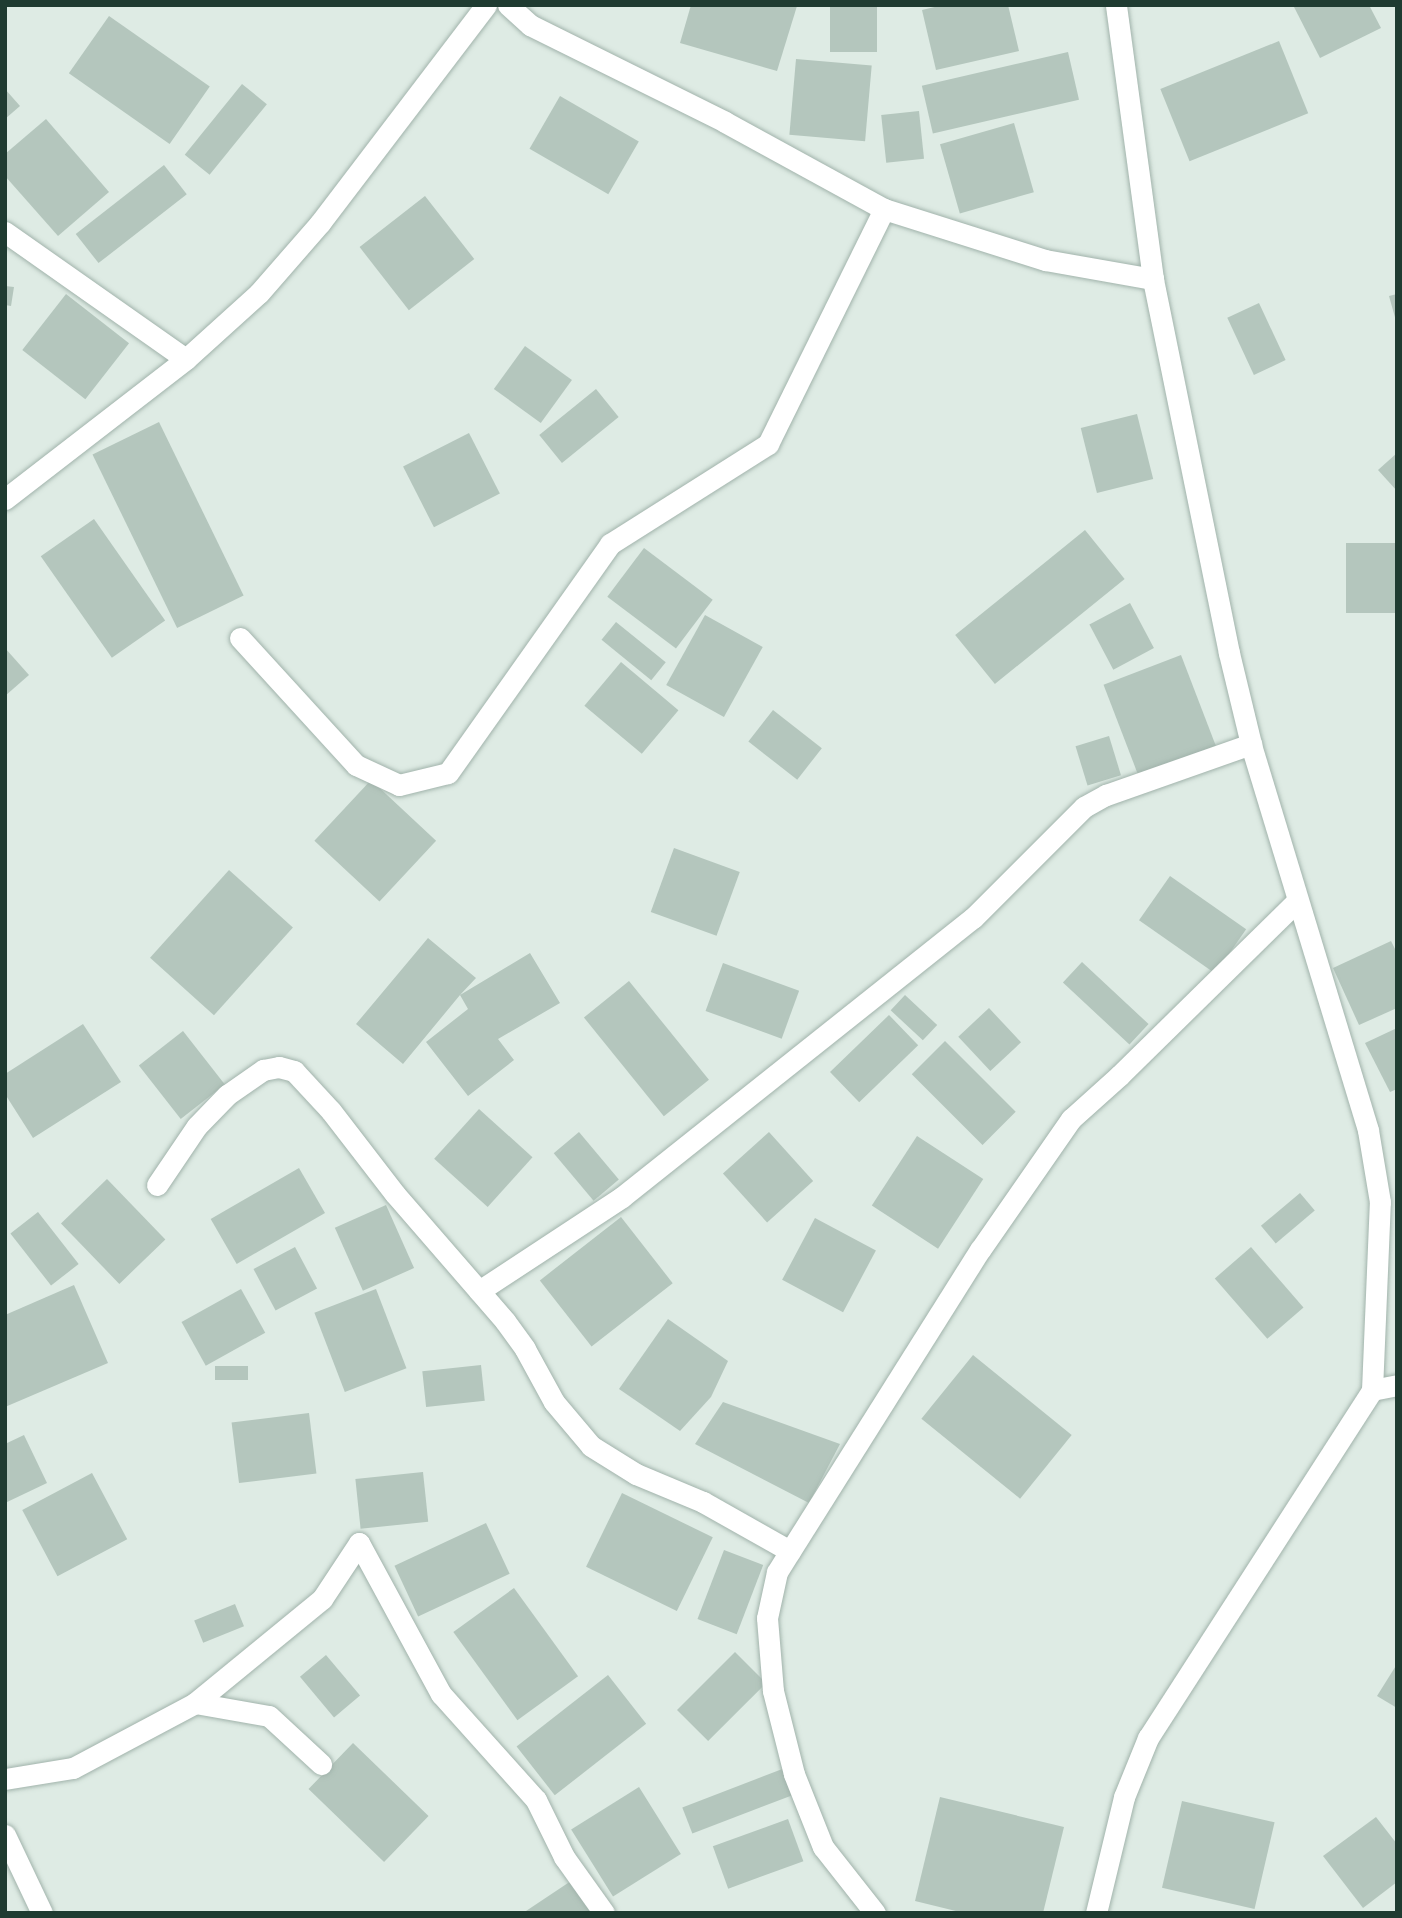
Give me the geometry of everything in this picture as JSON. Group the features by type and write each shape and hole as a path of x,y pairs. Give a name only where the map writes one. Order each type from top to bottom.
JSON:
{"street":[{"path":"5,499 186,359 259,293 311,233 486,5"},
{"path":"508,5 530,25 725,122 884,209 1045,260 1153,279"},
{"path":"1096,1913 1124,1797 1147,1738 1372,1390 1379,1269 1378,1176 1368,1130 1251,744 1229,653 1153,279 1116,5"},
{"path":"240,638 356,765 399,785 448,773 610,544 768,444 884,209"},
{"path":"5,232 186,359"},
{"path":"479,1291 622,1197 952,935 973,918 1084,807 1106,795 1251,744"},
{"path":"875,1913 823,1847 794,1774 773,1691 767,1618 777,1572 980,1251 1071,1119 1120,1075 1297,901"},
{"path":"157,1185 197,1126 227,1095 263,1070 279,1067 294,1071 331,1111 395,1194 525,1349 554,1402 591,1446 636,1474 703,1502 790,1551"},
{"path":"1372,1390 1397,1385"},
{"path":"5,1779 73,1768 195,1703 322,1599 359,1543 441,1694 536,1800 564,1857 604,1913"},
{"path":"195,1703 269,1716 321,1764"},
{"path":"5,1835 42,1913"}],"building":[{"path":"691,5 797,6 777,71 680,43"},
{"path":"830,5 877,5 877,52 830,52"},
{"path":"943,5 1008,5 1019,51 936,70 922,10"},
{"path":"1293,5 1369,5 1381,28 1320,58"},
{"path":"109,16 210,87 170,144 69,73"},
{"path":"1279,41 1308,113 1190,161 1160,89"},
{"path":"1068,52 1079,100 933,133 922,86"},
{"path":"796,59 872,66 865,141 789,135"},
{"path":"242,84 267,104 210,175 185,155"},
{"path":"5,89 20,106 5,119"},
{"path":"560,96 639,142 608,194 530,149"},
{"path":"919,111 924,159 886,163 881,115"},
{"path":"46,119 109,192 58,236 5,176 5,154"},
{"path":"1014,123 1034,192 960,213 940,144"},
{"path":"164,165 187,194 99,263 76,234"},
{"path":"425,196 474,259 409,310 360,247"},
{"path":"5,286 14,287 11,306 5,305"},
{"path":"66,294 129,343 85,399 22,350"},
{"path":"1397,294 1397,321 1396,321 1389,296"},
{"path":"1259,303 1286,360 1254,375 1227,318"},
{"path":"525,346 572,380 541,423 494,389"},
{"path":"596,389 619,417 562,463 539,435"},
{"path":"1137,414 1153,479 1097,493 1081,428"},
{"path":"159,422 244,595 177,628 92,454"},
{"path":"469,433 500,494 434,527 403,467"},
{"path":"1397,453 1397,491 1378,470"},
{"path":"94,519 165,621 112,658 41,556"},
{"path":"1085,530 1125,579 995,684 955,635"},
{"path":"1346,543 1397,543 1397,613 1346,613"},
{"path":"644,548 713,600 676,648 607,597"},
{"path":"1130,603 1154,648 1113,670 1089,625"},
{"path":"705,615 763,647 724,717 666,685"},
{"path":"616,622 666,662 651,680 602,640"},
{"path":"5,648 29,675 5,696"},
{"path":"1181,655 1216,747 1139,777 1104,685"},
{"path":"621,662 678,710 642,754 584,706"},
{"path":"773,710 822,748 797,780 748,742"},
{"path":"1109,736 1121,775 1088,785 1076,746"},
{"path":"371,780 436,841 379,901 314,841"},
{"path":"674,848 740,872 717,936 651,912"},
{"path":"229,870 293,928 214,1015 150,958"},
{"path":"1170,876 1246,929 1215,974 1139,920"},
{"path":"428,938 476,978 403,1064 356,1024"},
{"path":"1391,941 1397,953 1397,1008 1359,1025 1333,968"},
{"path":"530,953 560,1003 498,1039 514,1060 468,1096 426,1042 468,1009 460,995"},
{"path":"1082,962 1149,1024 1129,1045 1063,982"},
{"path":"723,963 799,991 782,1039 706,1011"},
{"path":"629,981 709,1080 664,1116 584,1018"},
{"path":"905,995 937,1025 923,1040 891,1010"},
{"path":"989,1008 1021,1042 990,1071 958,1037"},
{"path":"889,1015 918,1045 859,1102 830,1072"},
{"path":"83,1024 121,1082 33,1138 5,1094 5,1074"},
{"path":"1397,1028 1397,1089 1390,1092 1365,1043"},
{"path":"183,1031 225,1085 181,1119 139,1065"},
{"path":"945,1041 1016,1112 982,1145 912,1074"},
{"path":"479,1109 533,1157 488,1207 434,1159"},
{"path":"579,1132 619,1179 594,1201 554,1153"},
{"path":"769,1132 813,1181 767,1223 723,1173"},
{"path":"917,1136 983,1179 938,1249 872,1206"},
{"path":"299,1168 325,1213 237,1264 211,1219"},
{"path":"107,1179 165,1239 119,1284 61,1223"},
{"path":"1300,1193 1315,1211 1276,1243 1261,1226"},
{"path":"386,1205 414,1268 363,1291 335,1228"},
{"path":"38,1212 79,1264 51,1286 10,1234"},
{"path":"621,1217 673,1283 592,1347 540,1280"},
{"path":"815,1218 876,1250 843,1312 782,1280"},
{"path":"295,1247 317,1288 276,1311 254,1269"},
{"path":"1251,1247 1303,1307 1267,1339 1215,1278"},
{"path":"74,1285 108,1363 5,1407 5,1315"},
{"path":"241,1289 265,1333 206,1366 182,1322"},
{"path":"376,1289 406,1368 345,1392 314,1313"},
{"path":"668,1319 728,1361 711,1397 680,1431 619,1389"},
{"path":"973,1355 1072,1435 1020,1499 921,1419"},
{"path":"481,1365 485,1401 426,1407 422,1371"},
{"path":"215,1366 248,1366 248,1380 215,1380"},
{"path":"723,1402 840,1444 809,1503 695,1444"},
{"path":"309,1413 316,1474 239,1483 232,1423"},
{"path":"24,1435 47,1483 5,1503 5,1444"},
{"path":"423,1472 428,1522 361,1529 355,1479"},
{"path":"92,1473 127,1539 57,1576 22,1510"},
{"path":"622,1493 713,1537 677,1611 586,1567"},
{"path":"486,1523 510,1574 418,1616 394,1566"},
{"path":"724,1550 763,1565 737,1634 697,1619"},
{"path":"514,1588 578,1676 517,1720 453,1632"},
{"path":"235,1604 244,1626 203,1643 194,1620"},
{"path":"735,1652 766,1683 708,1741 677,1710"},
{"path":"326,1655 360,1696 334,1717 300,1677"},
{"path":"1397,1664 1397,1708 1377,1696"},
{"path":"608,1675 646,1724 555,1795 517,1746"},
{"path":"353,1743 429,1816 384,1862 309,1789"},
{"path":"785,1768 795,1794 692,1834 682,1807"},
{"path":"639,1787 681,1854 613,1896 571,1829"},
{"path":"940,1797 1064,1827 1043,1913 964,1913 915,1901"},
{"path":"1182,1801 1275,1822 1255,1909 1162,1888"},
{"path":"1376,1817 1397,1844 1397,1882 1363,1908 1323,1856"},
{"path":"788,1819 803,1861 728,1889 713,1846"},
{"path":"571,1881 592,1913 523,1913"}]}
